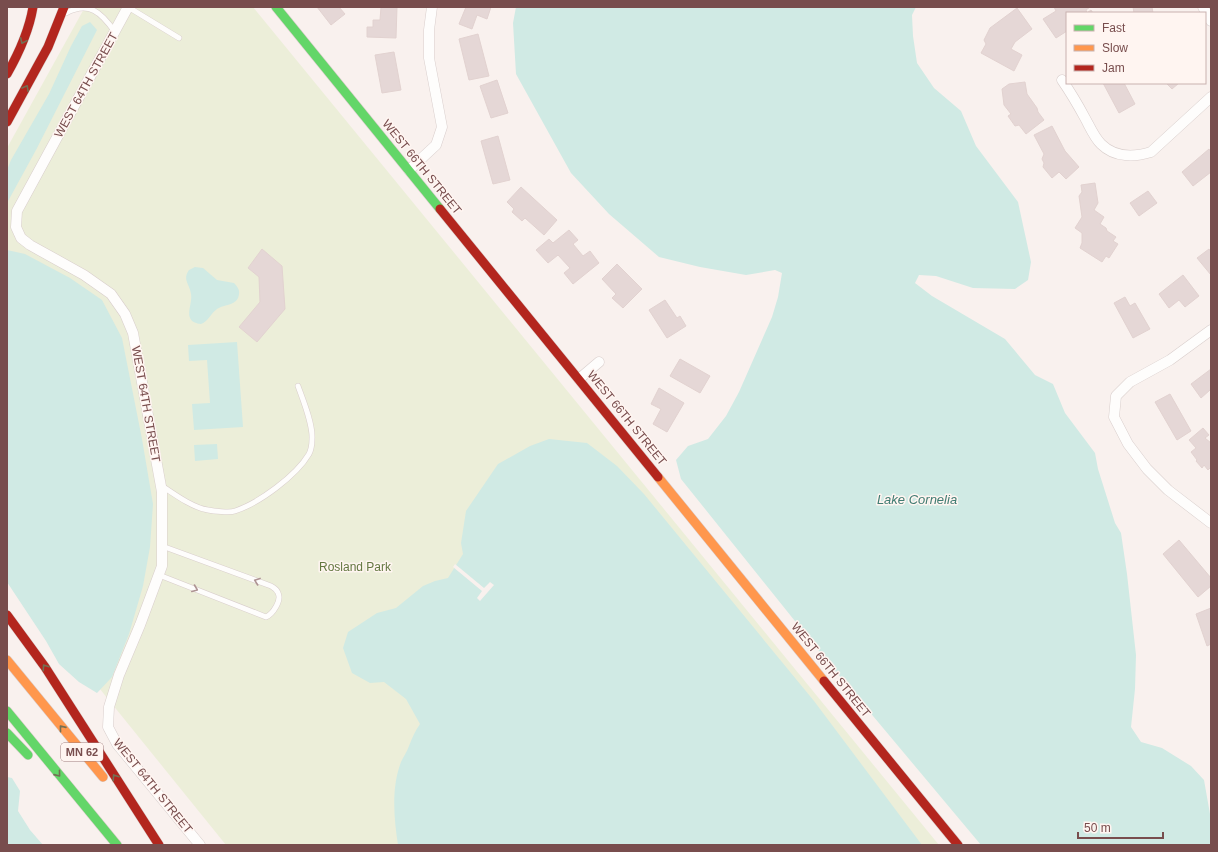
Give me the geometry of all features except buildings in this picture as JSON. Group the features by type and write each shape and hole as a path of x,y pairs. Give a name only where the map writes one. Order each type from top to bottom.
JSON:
{"main road":[{"path":"7,74 31,22 33,7"},
{"name":"WEST 66TH STREET","path":"276,7 958,845"},
{"path":"7,122 48,47 62,11"},
{"path":"7,615 45,667 158,845"},
{"name":"MN 62","path":"7,660 158,845"},
{"name":"MN 62","path":"7,711 117,845"},
{"path":"7,732 34,761"},
{"path":"50,778 113,845"}],"street":[{"name":"WEST 64TH STREET","path":"128,7 17,211 16,227 21,238 30,245 84,275 111,294 125,314 133,333 161,486 162,566 119,675 109,707 108,727 117,744 200,845"},
{"path":"409,170 436,145 442,127 429,58 429,30 432,7"},
{"path":"1206,12 1211,21"},
{"path":"1062,80 1073,96 1093,134 1102,145 1114,152 1126,156 1139,156 1151,152 1211,97"},
{"path":"1211,330 1170,360 1130,382 1116,396 1114,417 1128,444 1147,469 1168,490 1211,523"},
{"path":"579,379 599,362"}],"lane":[{"path":"128,7 179,38"},
{"path":"62,11 76,8 91,8 105,18 115,32"},
{"path":"161,486 184,500 207,510 234,512 265,496 300,466 310,452 312,437 308,414 298,386"},
{"path":"159,575 266,617 272,613 279,599 279,594 271,586 162,546"}],"green space":[{"name":"Rosland Park","path":"85,7 253,7 939,845 226,845 7,574 7,148"}],"water":[{"name":"Lake Cornelia","path":"516,7 916,7 912,15 917,63 934,88 961,111 976,146 1018,202 1031,262 1028,280 1015,289 973,288 936,276 919,275 915,283 932,296 1005,339 1035,375 1053,384 1065,413 1095,453 1098,469 1115,523 1121,533 1127,574 1136,655 1135,689 1131,727 1141,742 1162,748 1191,766 1204,780 1210,814 1211,845 981,845 827,661 681,479 676,460 688,446 708,439 726,416 739,392 772,317 778,297 782,273 775,270 746,275 700,267 659,257 609,214 571,173 516,74 513,23"},
{"path":"90,22 97,30 36,150 7,203 7,170 11,160 49,94 82,26"},
{"path":"7,250 25,254 70,278 102,300 122,338 153,504 150,547 143,586 129,634 112,677 97,693 79,682 59,664 46,641 7,582"},
{"path":"195,267 203,268 217,280 234,283 239,291 236,301 220,307 201,324 195,323 191,320 189,312 191,294 186,277 189,270"},
{"path":"237,342 243,427 194,430 192,404 210,403 207,360 189,361 188,345"},
{"path":"549,439 587,443 617,466 644,494 814,701 922,845 398,845 394,804 396,782 401,762 420,724 406,699 384,682 370,683 352,673 343,648 348,632 377,613 396,608 423,586 448,578 463,554 461,543 466,511 498,464 530,446"},
{"path":"217,444 218,459 195,461 194,445"},
{"path":"7,777 12,778 20,791 18,811 30,830 43,845 7,845"}],"pier":[{"path":"455,564 484,588 490,582 494,585 480,601 477,598 482,591 453,567"}],"traffic: fast":[{"path":"276,7 440,209"},
{"path":"7,711 117,845"},
{"path":"7,733 28,755"}],"traffic: slow":[{"path":"658,477 824,681"},
{"path":"7,660 103,777"}],"traffic: jam":[{"path":"7,74 23,42 33,7"},
{"path":"7,122 48,47 64,7"},
{"path":"440,209 658,477"},
{"path":"7,615 45,667 159,845"},
{"path":"824,681 958,845"}]}
